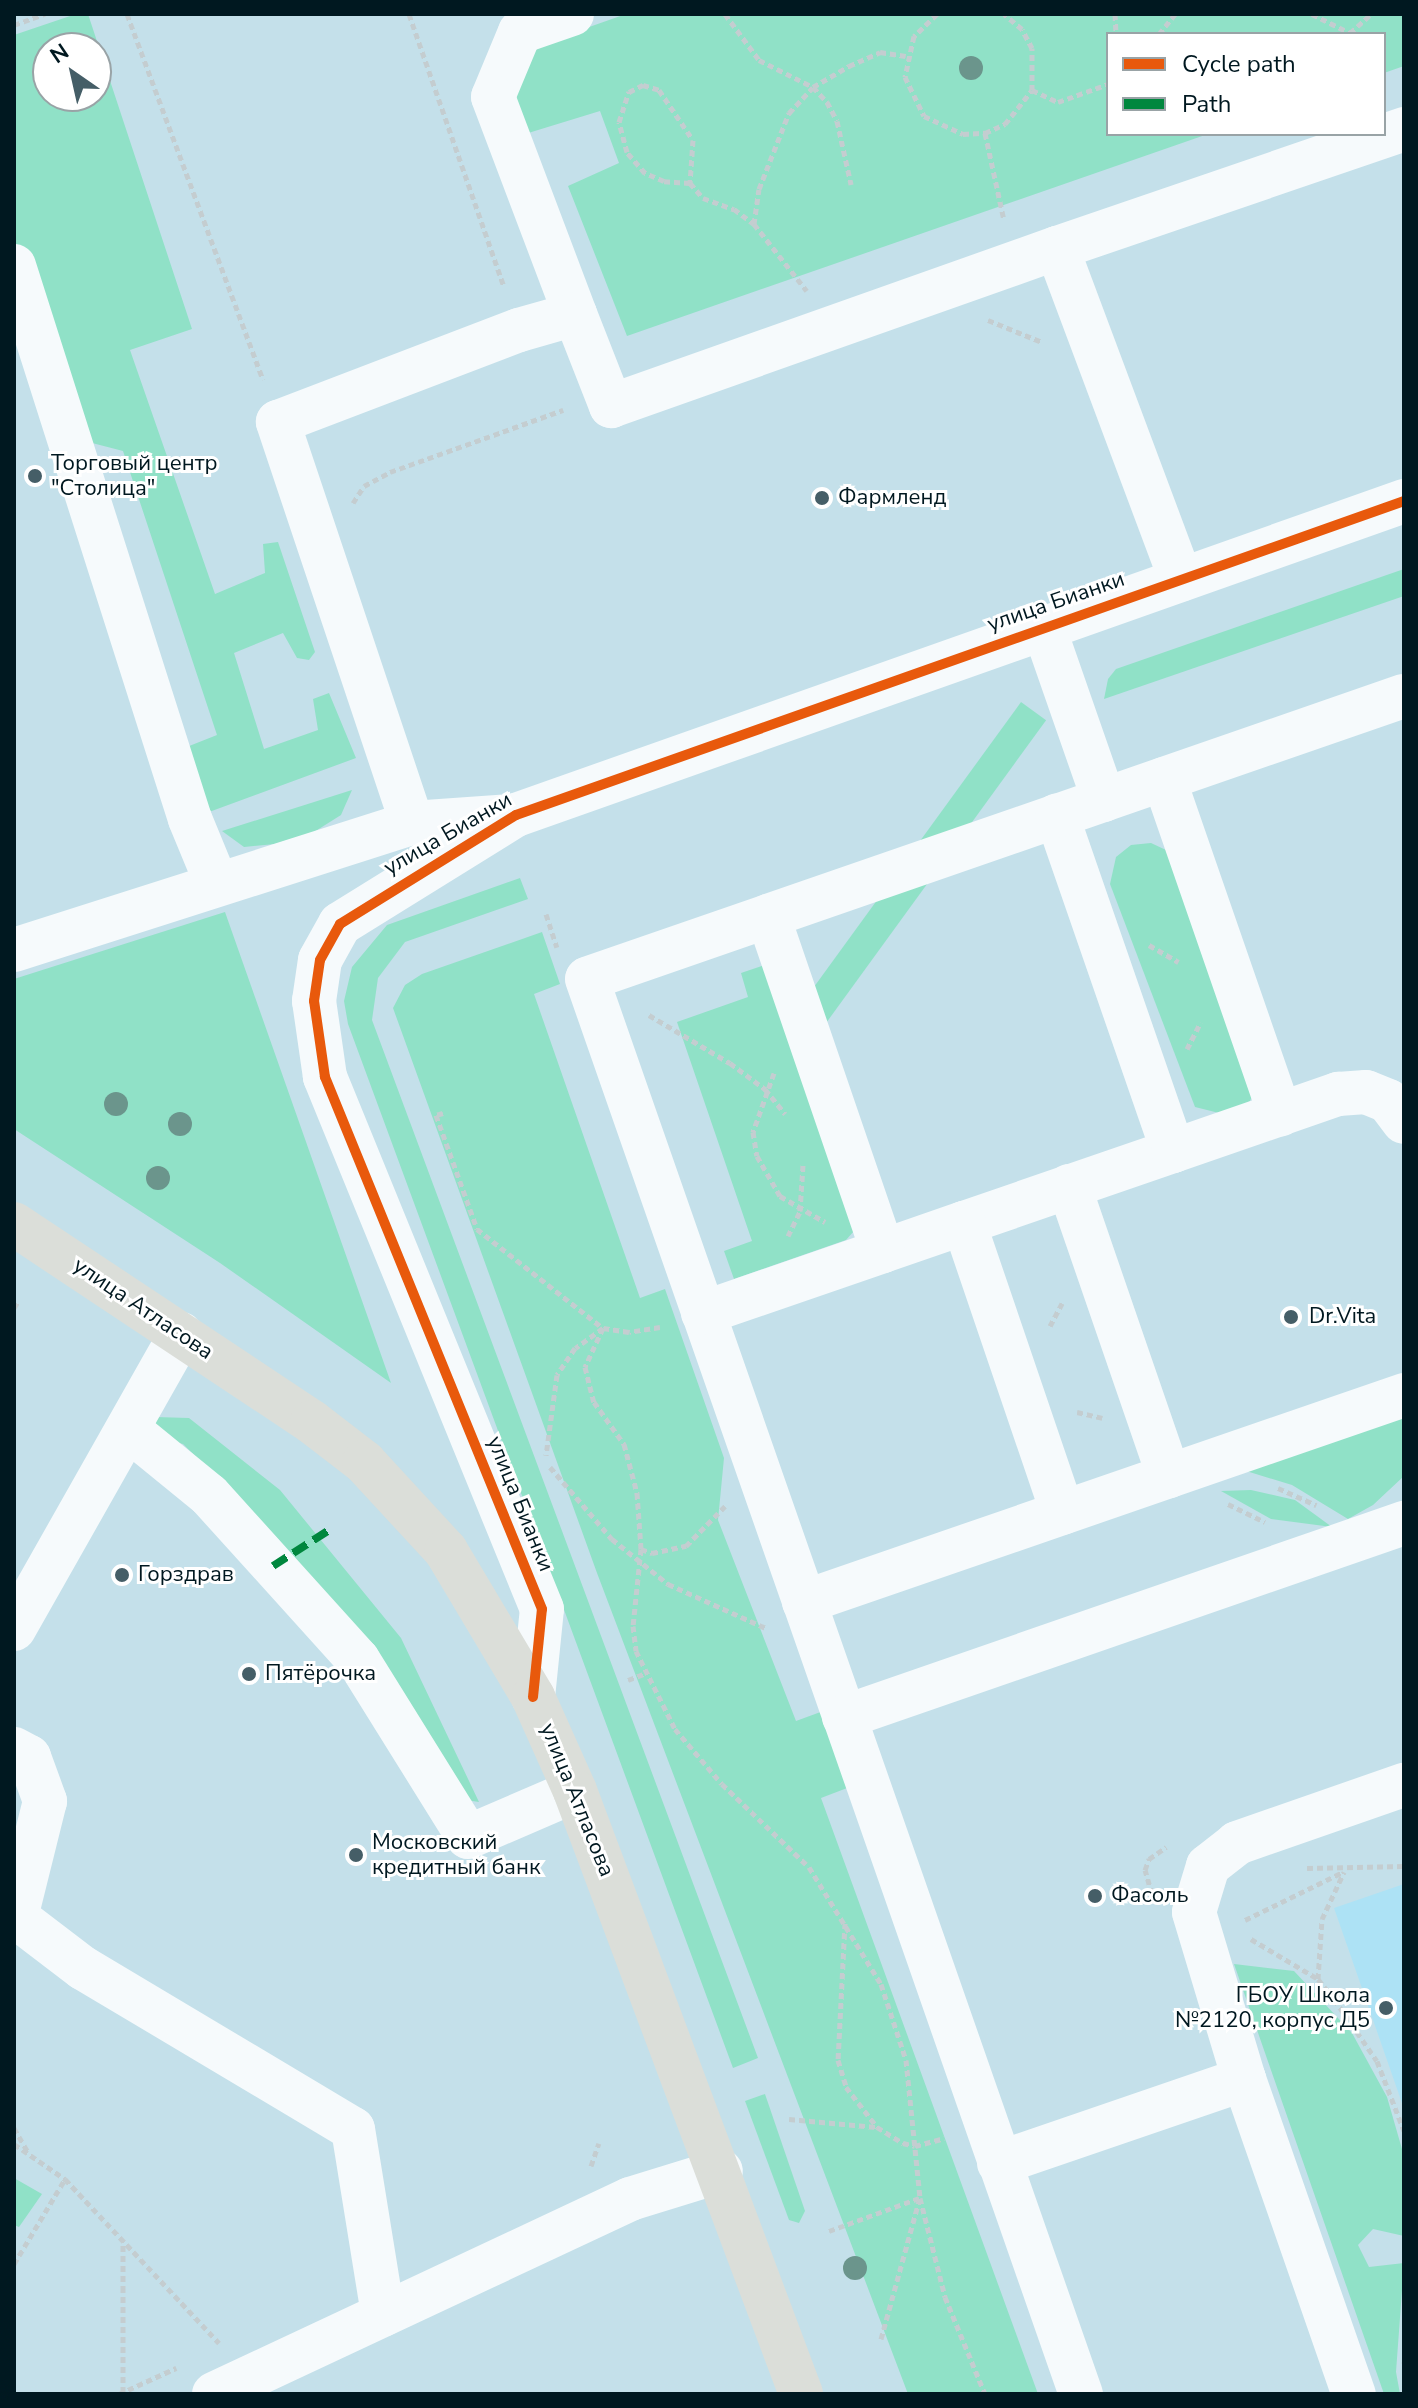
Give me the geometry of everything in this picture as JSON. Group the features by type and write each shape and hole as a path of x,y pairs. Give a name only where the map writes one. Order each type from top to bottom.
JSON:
{"main road":[{"name":"улица Атласова","path":"14,1224 181,1334 364,1462 446,1551 533,1697 575,1791 721,2171 801,2394"}],"street":[{"path":"572,14 520,32 493,97 611,406 1384,136"},
{"path":"1057,248 1181,580"},
{"path":"14,266 190,819 216,882"},
{"path":"412,823 278,422 519,330 575,314"},
{"name":"улица Бианки","path":"533,1697 542,1609 325,1077 314,1001 320,960 340,924 516,815 1404,501"},
{"path":"1044,628 1104,800"},
{"path":"1081,2394 587,979 1404,696"},
{"path":"1164,779 1280,1114"},
{"name":"улица Бианки","path":"14,950 216,882 412,823 516,815"},
{"path":"1057,816 1173,1151"},
{"path":"768,916 883,1251"},
{"path":"703,1313 1338,1094 1366,1092 1388,1101 1404,1122"},
{"path":"1069,1186 1169,1476"},
{"path":"964,1223 1063,1513"},
{"path":"14,1629 181,1334"},
{"path":"804,1602 1404,1395"},
{"path":"128,1429 209,1495 358,1660 468,1837 575,1791"},
{"path":"844,1717 1404,1523"},
{"path":"14,1749 29,1757 45,1801 16,1917 83,1968 353,2129 383,2315"},
{"path":"1354,2394 1244,2079 1212,1931 1194,1912 1199,1886 1224,1850 1404,1785"},
{"path":"999,2163 1244,2079"},
{"path":"214,2394 630,2199 721,2171"}],"path":[{"path":"14,25 45,14"},
{"path":"127,14 278,422"},
{"path":"725,14 759,60 813,87 837,121 851,184"},
{"path":"937,14 914,36 906,56 911,98 924,116 952,131 985,133 1013,117 1032,90 1032,48 1022,29 1004,14"},
{"path":"1162,32 1175,14"},
{"path":"1312,14 1348,32"},
{"path":"1351,32 1371,14"},
{"path":"754,224 759,189 789,113 813,87 880,52 906,56"},
{"path":"690,183 693,140 681,118 659,90 643,85 629,92 619,122 627,152 645,173 664,181 690,183 703,198 734,209 754,224 834,327"},
{"path":"1032,90 1058,102 1106,85"},
{"path":"985,133 993,183 1016,263"},
{"path":"974,314 1047,344"},
{"path":"351,507 364,486 390,472 579,404"},
{"path":"589,986 704,1046 765,1089 792,1127"},
{"path":"809,1036 765,1089 753,1132 757,1156 767,1179 800,1211 883,1251"},
{"path":"443,1113 436,1115 477,1229 603,1328 629,1332 659,1328"},
{"path":"758,1294 800,1211 802,1160"},
{"path":"1047,1333 1071,1289 1096,1263"},
{"path":"14,1308 19,1300"},
{"path":"546,1455 557,1375 575,1348 603,1328"},
{"path":"603,1328 585,1367 588,1386 624,1444 637,1493 641,1564 633,1626 644,1674 701,1763 788,1843 845,1922 881,1984 906,2060 920,2198 945,2297 985,2394"},
{"path":"1066,1407 1104,1419 1147,1413"},
{"path":"550,1467 612,1539 641,1564 699,1602 755,1626"},
{"path":"1271,1486 1320,1507 1356,1540"},
{"path":"641,1549 652,1553 686,1546 717,1516"},
{"path":"628,1680 644,1674"},
{"path":"1154,1898 1145,1870 1159,1850"},
{"path":"1212,1931 1344,1871 1322,1919 1318,1979"},
{"path":"845,1922 838,2060 858,2109 877,2127 915,2146 936,2141"},
{"path":"1212,1931 1273,1948 1318,1979 1377,2061 1404,2131"},
{"path":"789,2119 877,2127"},
{"path":"14,2128 29,2153"},
{"path":"14,2144 65,2179 222,2347"},
{"path":"14,2264 65,2179"},
{"path":"829,2231 920,2198"},
{"path":"881,2339 920,2198"},
{"path":"123,2242 123,2392"}],"shaded area":[{"name":"ГБОУ Школа №2120, корпус Д5","path":"1404,1884 1404,2109 1334,1908"}],"green space":[{"path":"76,14 88,14 94,32 32,32 32,112 112,112 112,87 192,329 130,350 215,594 265,573 263,544 278,542 315,652 309,660 297,658 283,633 234,653 264,749 318,730 313,699 329,693 356,758 190,819 169,754 217,735 123,451 69,437 14,266 14,35"},
{"path":"626,14 1404,14 1404,66 1386,72 1386,32 1106,32 1106,136 1202,136 627,336 568,186 619,163 600,111 525,134 507,92 527,49"},
{"path":"1404,569 1404,596 1104,699 1108,679 1116,669"},
{"path":"1021,702 1046,720 746,1133 721,1115"},
{"path":"352,790 341,815 314,832 275,844 244,847 222,831"},
{"path":"1151,843 1166,850 1257,1085 1250,1101 1227,1115 1195,1107 1110,884 1116,857 1131,845"},
{"path":"520,878 528,899 405,942 378,978 372,1020 758,2058 733,2068 348,1024 344,1001 352,967 387,925"},
{"path":"225,912 391,1383 220,1263 14,1129 14,979"},
{"path":"542,932 560,984 534,994 640,1298 665,1289 724,1458 718,1520 796,1721 826,1710 855,1785 821,1798 1038,2394 908,2394 597,1573 393,1008 405,985 422,974"},
{"path":"765,965 854,1231 846,1240 734,1279 724,1251 752,1241 677,1022 748,997 741,973"},
{"path":"1404,1415 1404,1476 1373,1505 1348,1519 1292,1485 1243,1470"},
{"path":"155,1417 189,1418 280,1490 401,1638 479,1802 460,1799 279,1540 183,1444 144,1435"},
{"path":"1251,1490 1295,1500 1332,1527 1271,1519 1221,1491"},
{"path":"1234,1964 1294,1971 1352,2033 1387,2097 1404,2156 1404,2236 1373,2229 1358,2245 1369,2267 1404,2263 1396,2372 1400,2394 1384,2394"},
{"path":"765,2094 805,2211 799,2223 789,2220 745,2101"},
{"path":"14,2178 42,2194 19,2227 14,2225"}],"marked path":[{"path":"273,1566 329,1530"}],"cycle path":[{"path":"533,1697 542,1609 325,1077 314,1001 320,960 340,924 516,815 1404,501"}],"place":[{"name":"Торговый центр \"Столица\"","path":"35,476"},
{"name":"Фармленд","path":"822,498"},
{"name":"Dr.Vita","path":"1291,1317"},
{"name":"Горздрав","path":"122,1575"},
{"name":"Пятёрочка","path":"249,1674"},
{"name":"Московский кредитный банк","path":"356,1855"},
{"name":"Фасоль","path":"1095,1896"},
{"name":"ГБОУ Школа №2120, корпус Д5","path":"1386,2008"}]}
